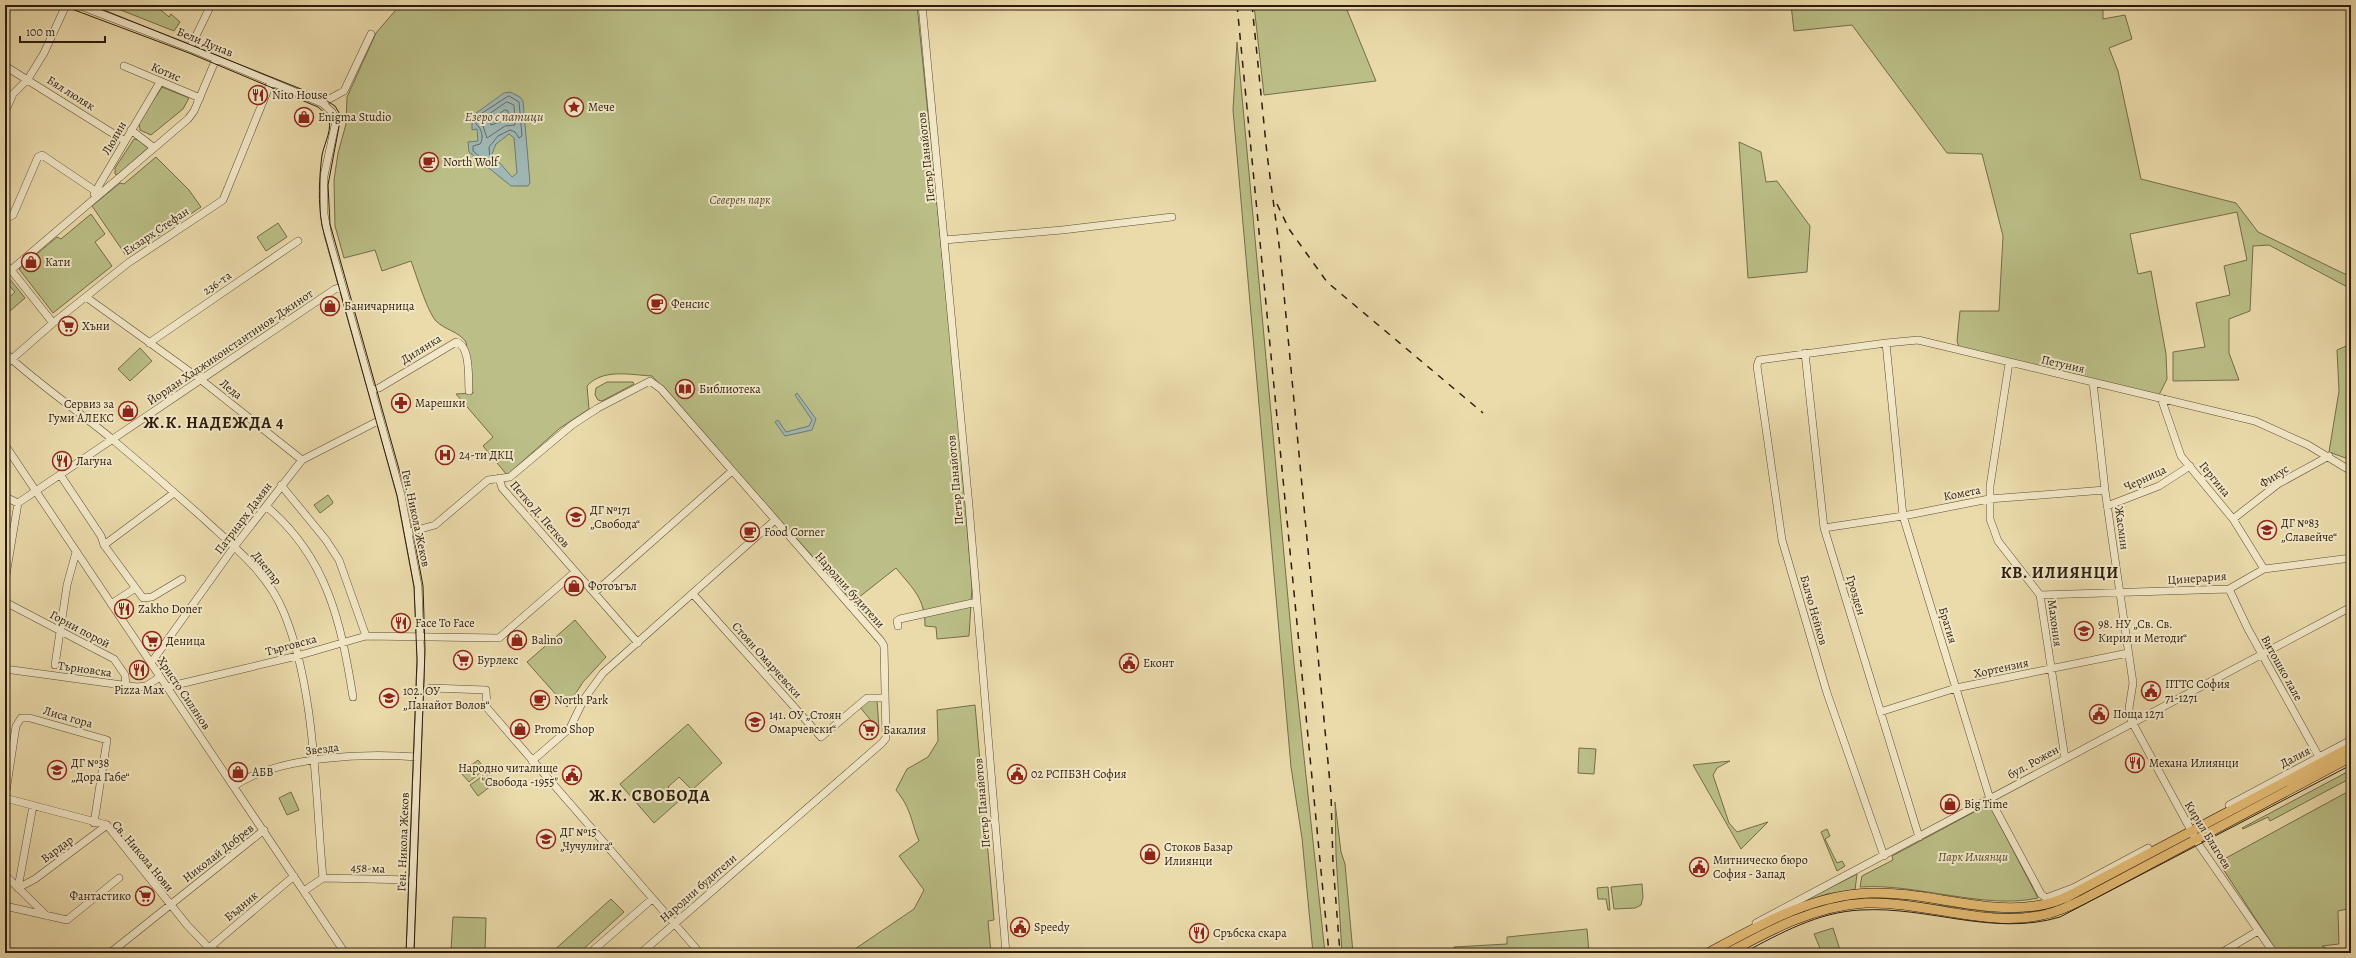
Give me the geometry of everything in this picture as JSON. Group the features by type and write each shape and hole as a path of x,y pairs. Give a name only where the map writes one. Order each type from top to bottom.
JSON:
{"main road":[{"name":"бул. Рожен","path":"1728,953 1802,916 1824,909 1854,904 1889,904 2000,917 2027,917 2048,914 2084,899 2193,835 2251,796 2351,747"},
{"name":"бул. Рожен","path":"1708,953 1793,909 1819,900 1848,894 1888,893 1999,907 2047,904 2066,897 2130,860 2193,835 2351,757"}],"street":[{"path":"5,112 13,94 28,79 44,53 66,5"},
{"name":"Бели Дунав","path":"78,5 190,48 322,103"},
{"path":"190,48 211,5"},
{"name":"Петър Панайотов","path":"922,5 1006,953"},
{"path":"322,103 344,90 371,34"},
{"path":"11,270 88,204 98,193 188,119 194,111 216,59"},
{"name":"Бял люляк","path":"5,66 125,141"},
{"name":"Котис","path":"124,66 200,98"},
{"name":"Люлин","path":"98,193 131,130 160,82"},
{"name":"Екзарх Стефан","path":"5,365 128,263 223,200 271,82"},
{"name":"Ген. Никола Жеков","path":"322,103 332,112 336,121 325,166 323,198 328,236 372,390 410,532 418,586 421,636 410,953"},
{"path":"131,130 153,147"},
{"path":"5,219 13,215 38,157 44,155 98,193"},
{"path":"944,240 1062,230 1172,217"},
{"name":"236-та","path":"149,343 298,241"},
{"path":"5,264 54,323"},
{"name":"Йордан Хаджиконстантинов-Джинот","path":"18,503 61,476 200,379 335,289 342,287"},
{"name":"Леда","path":"86,297 200,379 302,460"},
{"name":"Петуния","path":"1757,361 1805,353 1918,340 2256,421 2281,431 2329,456 2351,472"},
{"name":"Дилянка","path":"372,390 379,388 456,342 462,344 465,351 469,391"},
{"name":"Братия","path":"1886,343 1903,516 1990,799 2044,898 2050,898 2073,888 2130,860"},
{"name":"Днепър","path":"5,353 113,439 234,547 258,570 272,589 284,613 297,656 309,716 323,878"},
{"name":"Грозден","path":"1805,353 1824,528 1920,837"},
{"name":"Балчо Нейков","path":"1757,361 1782,540 1827,693 1884,856"},
{"name":"Махония","path":"2009,363 1989,499 1990,519 1994,533 2040,595 2064,758"},
{"name":"Народни будители","path":"499,478 510,477 572,425 598,408 650,381 661,389 884,646 886,738 641,953"},
{"name":"Жасмин","path":"2093,382 2107,506 2133,683 2129,714 2132,724"},
{"name":"Гергина","path":"2161,398 2178,450 2233,519 2264,569"},
{"name":"Патриарх Дамян","path":"151,663 234,547 302,460 380,420"},
{"name":"Христо Силянов","path":"5,446 264,830 345,953"},
{"name":"Фикус","path":"2233,519 2278,484 2329,456"},
{"name":"Черница","path":"2107,506 2159,486 2190,466"},
{"path":"594,593 732,470"},
{"path":"61,476 102,536 104,545 134,589 143,598 147,599 182,579"},
{"name":"Петко Д. Петков","path":"410,532 435,525 488,480 499,478 502,488 638,643"},
{"path":"281,486 326,540 339,560 366,636"},
{"name":"Комета","path":"1824,528 1903,516 1989,499 2105,490"},
{"path":"104,545 174,493"},
{"path":"5,497 18,503 5,581"},
{"path":"266,506 291,530 314,561 329,594 344,642 353,697"},
{"path":"532,761 570,728 576,712 603,673 775,520"},
{"path":"55,665 67,585 76,552"},
{"name":"Цинерария","path":"2040,595 2229,589 2264,569 2351,558"},
{"path":"421,636 499,638 575,572"},
{"path":"111,604 134,589"},
{"name":"Витошко лале","path":"2229,589 2262,655 2318,757"},
{"name":"Стоян Омарчевски","path":"693,594 821,737 867,698 885,698"},
{"path":"898,626 897,621 900,619 976,602"},
{"name":"Горни порой","path":"9,604 114,659 125,675 126,685"},
{"name":"бул. Рожен","path":"1729,942 1774,913 1920,837 2064,758 2132,724 2351,607"},
{"name":"Търговска","path":"167,687 297,656 366,636 421,636"},
{"name":"Хортензия","path":"1880,712 1956,688 2128,653"},
{"name":"Търновска","path":"5,669 126,685 146,686 160,677"},
{"path":"431,688 486,690 487,708 700,953"},
{"name":"Лиса гора","path":"5,798 16,726 21,718 30,718 107,740 94,822"},
{"name":"Кирил Благоев","path":"2132,724 2193,835 2274,953"},
{"name":"Далия","path":"2229,805 2251,796 2318,757 2351,740"},
{"name":"Звезда","path":"234,786 254,774 314,760 383,755 417,756"},
{"name":"Св. Никола Нови","path":"5,798 107,825 206,951 222,953"},
{"path":"18,888 32,806"},
{"name":"Вардар","path":"18,888 35,879 107,825"},
{"name":"Николай Добрев","path":"110,953 264,830"},
{"path":"2130,860 2148,848"},
{"path":"5,875 47,916"},
{"name":"Бъдник","path":"206,951 294,876"},
{"path":"5,906 67,920 118,878"},
{"path":"304,892 323,878"},
{"name":"458-ма","path":"323,878 413,880"},
{"path":"590,953 652,899"},
{"path":"2221,953 2258,931"}],"green space":[{"path":"108,5 155,5 169,17 171,14 180,22 174,31"},
{"name":"Северен парк","path":"400,5 917,5 955,382 972,587 969,636 937,639 936,627 925,626 923,608 917,594 896,568 853,602 652,376 618,374 601,377 594,380 587,386 589,409 560,428 507,475 483,446 493,437 456,394 473,393 466,342 459,335 436,321 425,301 411,261 382,271 375,250 344,258 335,226 334,180 338,153 346,124 347,97 376,33"},
{"path":"1254,5 1345,5 1376,81 1264,95"},
{"path":"1791,5 2103,5 2103,19 2125,15 2132,39 2109,48 2118,71 2141,179 2236,203 2258,232 2351,277 2351,289 2269,245 2253,246 2250,311 2229,319 2229,353 2239,380 2173,381 2173,352 2205,347 2196,303 2230,295 2224,266 2247,260 2237,212 2130,234 2138,274 2151,271 2166,354 2167,379 2159,395 1959,347 1957,341 1960,311 1999,311 2003,236 1982,154 1947,153 1852,25 1794,31"},
{"path":"1237,42 1294,664 1325,953 1313,953 1302,838 1291,767 1233,110"},
{"path":"162,87 189,98 183,109 151,135 140,130 139,122"},
{"path":"134,139 139,140 148,148 117,175 115,174 115,168"},
{"path":"1739,142 1761,152 1766,182 1777,181 1810,226 1807,272 1748,278"},
{"path":"156,157 189,190 201,207 127,257 92,206 120,183 124,184"},
{"path":"91,214 105,234 95,242 112,266 53,313 19,269 57,237 61,239"},
{"path":"278,223 287,237 266,251 257,237"},
{"path":"5,273 25,298 10,311 5,306 5,301 15,292 7,283 5,285"},
{"path":"2351,344 2351,460 2329,452 2339,391 2337,350"},
{"path":"140,348 152,361 130,381 118,369"},
{"path":"607,382 633,382 634,384 602,401 598,400 595,395 596,388"},
{"path":"328,495 333,502 320,513 314,505"},
{"path":"575,620 606,657 583,682 567,707 527,662"},
{"path":"877,700 879,729 859,706 863,702"},
{"path":"975,705 994,920 988,921 991,953 849,953 914,909 924,890 899,856 919,841 908,809 896,790 907,769 928,757 938,741 937,710"},
{"path":"688,724 722,763 692,790 679,777 668,787 680,800 654,823 620,784"},
{"path":"1579,748 1596,749 1594,774 1578,773"},
{"path":"478,760 485,769 469,782 461,773"},
{"path":"1730,761 1717,768 1713,775 1729,823 1737,832 1768,822 1741,849 1693,765"},
{"path":"2351,770 2351,778 2270,821 2268,817 2243,829 2242,828"},
{"path":"488,772 496,782 478,796 470,785"},
{"path":"2351,790 2351,917 2348,909 2338,911 2339,944 2322,946 2328,949 2308,953 2278,953 2223,869 2226,858"},
{"path":"291,792 299,810 287,815 279,798"},
{"path":"1335,802 1341,852 1345,864 1353,953 1342,953 1336,854"},
{"name":"Парк Илиянци","path":"1989,804 2038,898 2017,901 1996,901 1904,889 1860,887 1862,876 1893,860 1892,856"},
{"path":"1827,829 1830,836 1825,839 1837,863 1842,861 1845,866 1837,871 1821,832"},
{"path":"2181,840 2182,843 2053,909 2005,914 1906,901 1859,900 1755,936 1722,953 1715,953 1786,916 1839,900 1880,897 2034,910"},
{"path":"1857,874 1855,890 1827,894 1796,905"},
{"path":"1642,884 1643,897 1641,905 1635,908 1614,909 1611,887"},
{"path":"1608,887 1610,910 1608,910 1606,899 1598,899 1597,888"},
{"path":"611,899 624,912 579,953 551,953"},
{"path":"453,917 486,918 485,951 451,950"},
{"path":"1833,928 1841,953 1822,953 1814,934"},
{"path":"1587,929 1589,953 1454,953 1454,947 1507,944 1507,937"}],"water":[{"name":"Езеро с патици","path":"510,92 520,97 523,101 530,183 528,186 511,186 469,152 468,142 478,141 477,129 472,130 472,116 504,93","holes":["509,134 514,138 517,173 512,177 492,154 496,144"]},
{"path":"797,393 816,419 812,430 785,436 775,422 778,420 786,432 809,426 812,420 795,395"}],"tram line":[{"path":"61,5 189,53 318,107 328,116 330,126 322,155 319,199 322,226 397,496 414,587 417,659 406,953"},
{"path":"91,5 321,97 335,106 341,116 328,185 330,224 406,494 423,586 425,650 414,953"},
{"path":"1743,953 1771,938 1815,919 1861,910 1911,912 1961,920 2010,924 2035,922 2060,917 2351,765"}],"railway":[{"path":"1237,5 1329,953"},
{"path":"1252,5 1267,154 1280,252 1331,794 1333,864 1340,953"},
{"path":"1277,204 1289,229 1327,282 1483,413"}],"place":[{"name":"Nito House","path":"258,95"},
{"name":"Мече","path":"574,107"},
{"name":"Enigma Studio","path":"304,117"},
{"name":"North Wolf","path":"429,162"},
{"name":"Кати","path":"31,262"},
{"name":"Фенсис","path":"657,304"},
{"name":"Баничарница","path":"330,306"},
{"name":"Хъни","path":"68,326"},
{"name":"Библиотека","path":"685,389"},
{"name":"Марешки","path":"401,403"},
{"name":"Сервиз за Гуми АЛЕКС","path":"128,411"},
{"name":"24-ти ДКЦ","path":"445,455"},
{"name":"Лагуна","path":"62,461"},
{"name":"ДГ №171 „Свобода“","path":"576,517"},
{"name":"ДГ №83 „Славейче“","path":"2267,530"},
{"name":"Food Corner","path":"750,532"},
{"name":"Фотоъгъл","path":"574,586"},
{"name":"Zakho Doner","path":"124,609"},
{"name":"Face To Face","path":"401,623"},
{"name":"98. НУ „Св. Св. Кирил и Методи“","path":"2084,631"},
{"name":"Balino","path":"517,640"},
{"name":"Деница","path":"152,641"},
{"name":"Бурлекс","path":"463,660"},
{"name":"Еконт","path":"1129,663"},
{"name":"Pizza Max","path":"139,670"},
{"name":"ПТТС София 71-1271","path":"2151,691"},
{"name":"102. ОУ „Панайот Волов“","path":"389,698"},
{"name":"North Park","path":"540,700"},
{"name":"Поща 1271","path":"2099,714"},
{"name":"141. ОУ „Стоян Омарчевски“","path":"755,722"},
{"name":"Promo Shop","path":"520,729"},
{"name":"Бакалия","path":"869,730"},
{"name":"Механа Илиянци","path":"2135,763"},
{"name":"ДГ №38 „Дора Габе“","path":"57,770"},
{"name":"АБВ","path":"238,772"},
{"name":"02 РСПБЗН София","path":"1017,774"},
{"name":"Народно читалище \"Свобода -1955\"","path":"572,775"},
{"name":"Big Time","path":"1950,804"},
{"name":"ДГ №15 „Чучулига“","path":"546,839"},
{"name":"Стоков Базар Илиянци","path":"1150,854"},
{"name":"Митническо бюро София - Запад","path":"1699,867"},
{"name":"Фантастико","path":"145,896"},
{"name":"Speedy","path":"1020,927"},
{"name":"Сръбска скара","path":"1199,933"}],"district":[{"name":"Ж.К. НАДЕЖДА 4","path":"214,422"},
{"name":"КВ. ИЛИЯНЦИ","path":"2060,572"},
{"name":"Ж.К. СВОБОДА","path":"650,795"}]}
